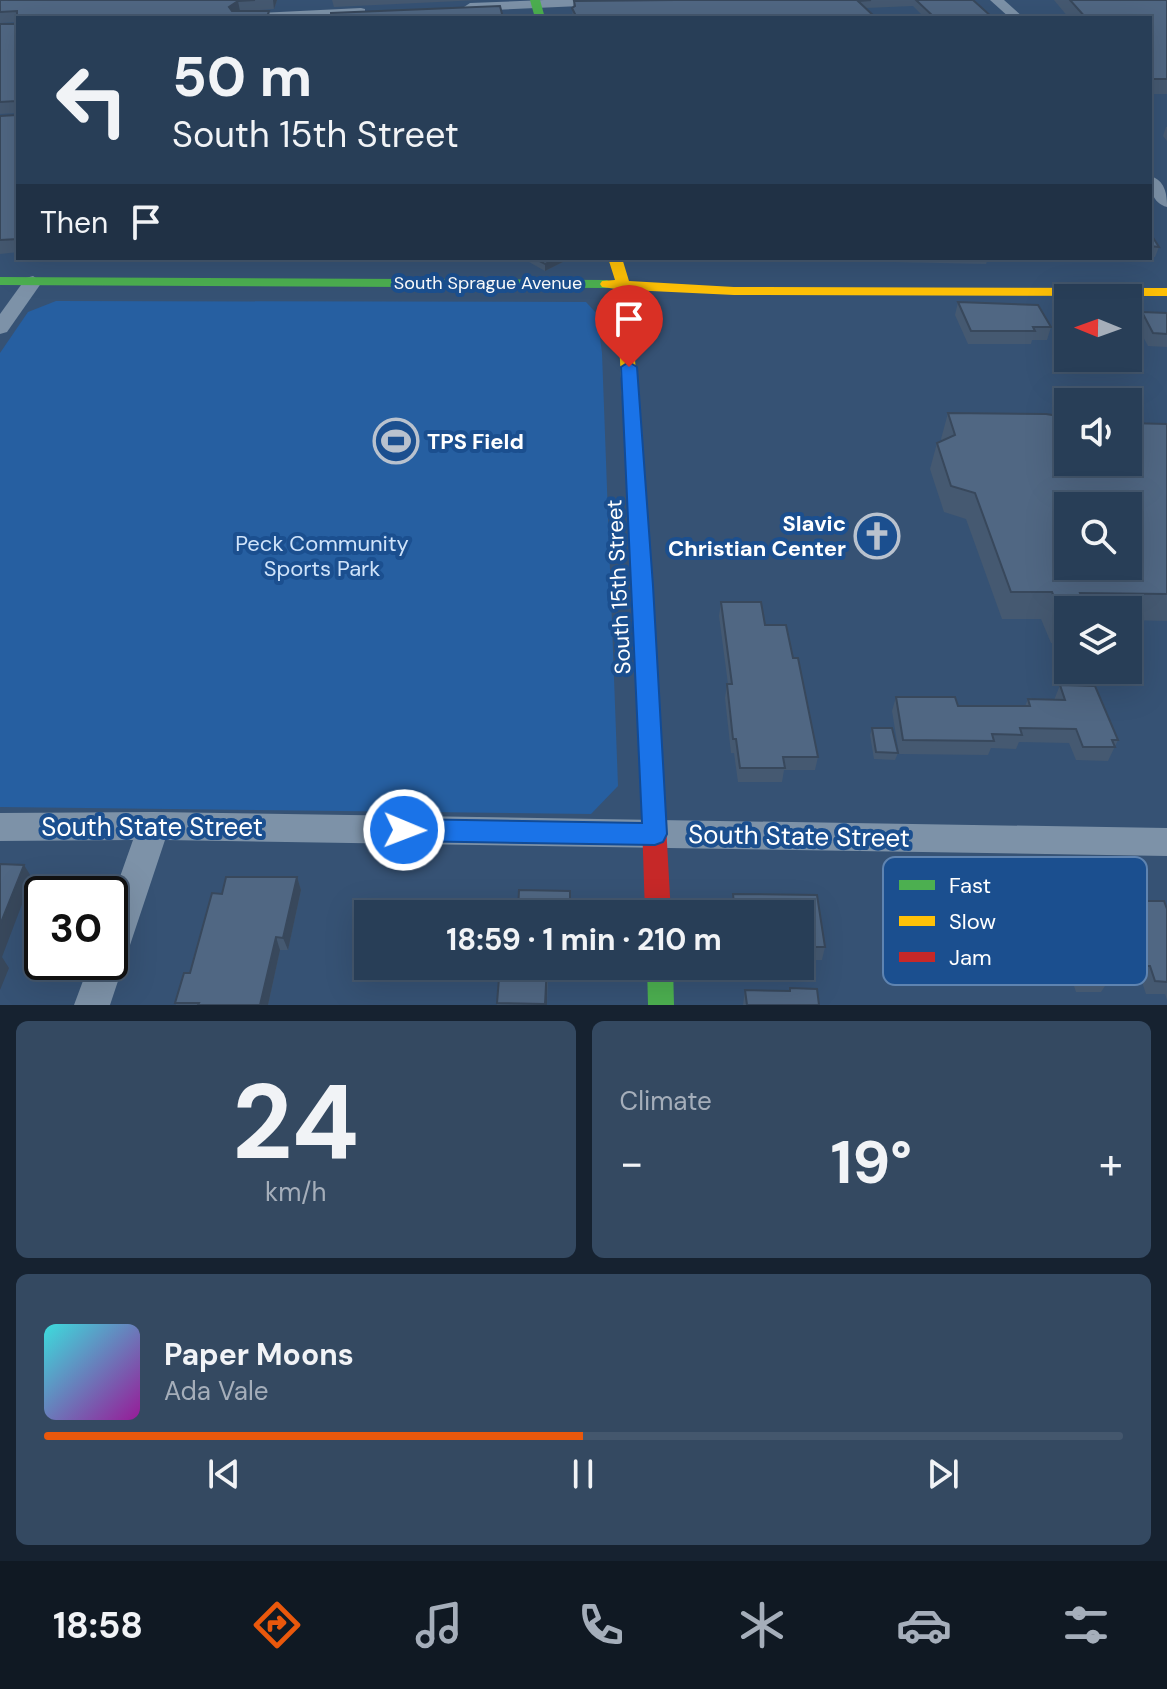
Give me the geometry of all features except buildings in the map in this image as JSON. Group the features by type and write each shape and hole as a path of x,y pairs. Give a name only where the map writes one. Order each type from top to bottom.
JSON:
{"main road":[{"name":"South 15th Street","path":"616,260 623,284 643,586 657,900"},
{"name":"South Sprague Avenue","path":"0,281 623,284 734,291 1167,292"},
{"path":"660,980 661,1005"}],"street":[{"path":"458,8 537,7 625,0"},
{"path":"996,0 1016,16"},
{"path":"314,16 379,11"},
{"path":"1152,183 1167,202"},
{"path":"0,328 33,282"},
{"path":"128,901 154,826"},
{"name":"South State Street","path":"0,827 154,826 1167,842"},
{"path":"92,1005 101,980"}],"green space":[{"name":"Peck Community Sports Park","path":"56,301 586,302 597,314 602,353 618,786 591,814 0,807 0,353 28,312"}],"traffic: fast":[{"path":"535,0 539,16"},
{"path":"0,281 607,284"},
{"path":"660,980 661,1005"}],"traffic: slow":[{"path":"616,260 623,284 647,665"},
{"path":"607,284 734,291 1167,292"}],"traffic: jam":[{"path":"647,665 657,900"}],"place":[{"name":"TPS Field","path":"396,441"},
{"name":"Slavic Christian Center","path":"877,536"}],"route":[{"path":"404,830 655,834 629,367"}]}
